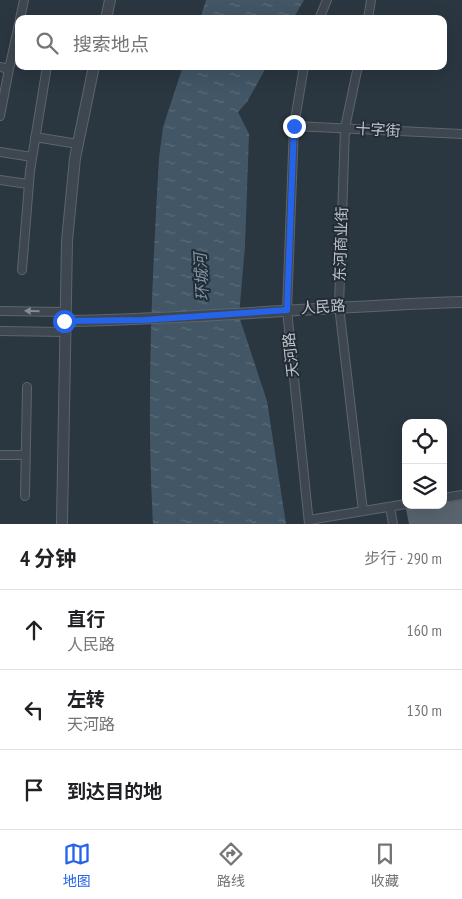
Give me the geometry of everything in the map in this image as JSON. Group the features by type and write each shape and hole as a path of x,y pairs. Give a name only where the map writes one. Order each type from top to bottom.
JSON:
{"street":[{"path":"21,15 24,0"},
{"path":"107,15 110,0"},
{"path":"321,15 327,0"},
{"path":"369,15 372,0"},
{"path":"0,116 15,44"},
{"path":"0,67 10,69"},
{"path":"22,270 28,184 46,70"},
{"path":"62,524 67,232 78,144 93,70"},
{"name":"天河路","path":"303,70 294,126 287,310 309,522"},
{"name":"东河商业街","path":"357,70 345,128 339,306 363,511"},
{"name":"十字街","path":"294,126 462,134"},
{"path":"35,136 78,144"},
{"path":"0,152 32,157"},
{"path":"0,180 28,184"},
{"name":"人民路","path":"64,322 144,320 339,306 462,302"},
{"path":"0,311 64,322"},
{"path":"0,331 64,322"},
{"path":"25,496 26,387"},
{"path":"0,455 25,455"},
{"path":"447,497 462,495"},
{"path":"309,522 402,505"},
{"path":"390,507 393,524"}],"water":[{"path":"206,0 304,0 295,15 201,15"},
{"name":"环城河","path":"182,70 265,70 247,102 238,112 249,134 245,246 239,316 267,401 286,524 153,524 150,432 152,295 159,158 163,127"}],"building":[{"path":"462,500 462,524 409,524 406,509 447,509 447,502"}],"route":[{"path":"64,321 144,320 287,310 294,126"}]}
